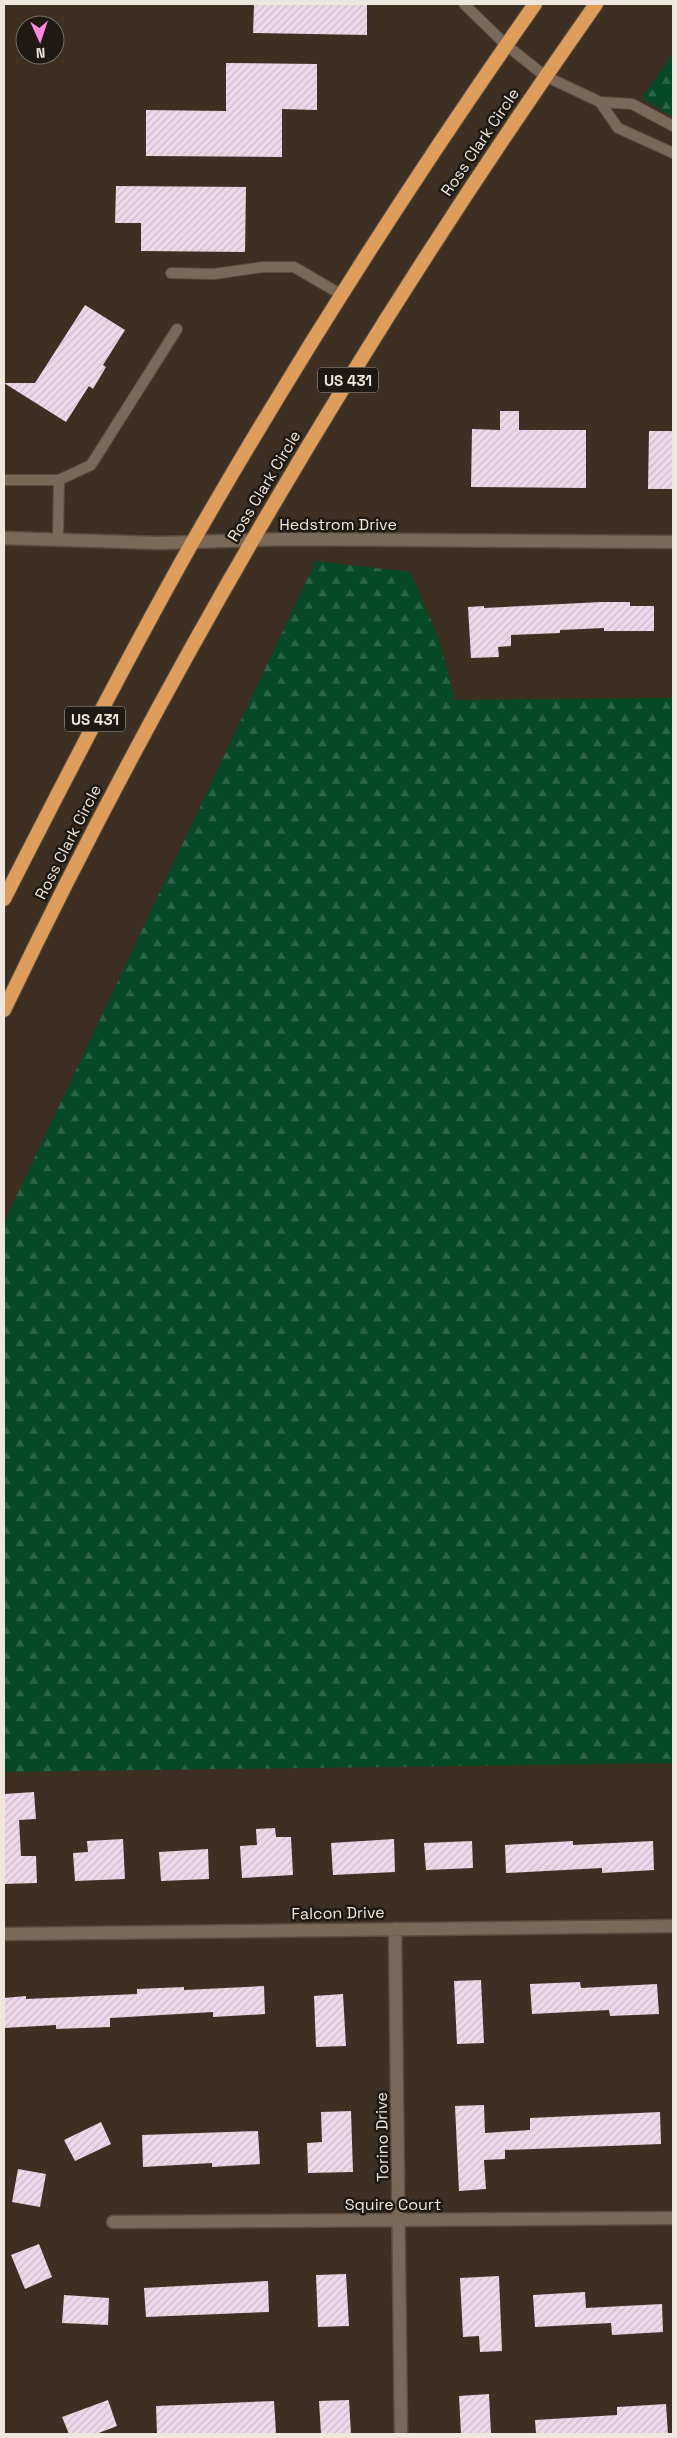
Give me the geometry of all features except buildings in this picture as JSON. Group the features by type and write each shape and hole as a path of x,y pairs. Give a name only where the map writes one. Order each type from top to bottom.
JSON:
{"highway":[{"name":"Ross Clark Circle","path":"4,899 92,726 193,542 342,295 409,190 535,4"},
{"name":"Ross Clark Circle","path":"4,1010 143,734 251,540 386,318 545,76 596,4"}],"street":[{"name":"Hedstrom Drive","path":"4,538 159,543 251,540 673,542"},
{"name":"Falcon Drive","path":"4,1934 673,1926"},
{"name":"Torino Drive","path":"395,1929 401,2434"},
{"name":"Squire Court","path":"113,2222 673,2218"}],"lane":[{"path":"464,4 506,45 545,76 600,102 632,104 673,126"},
{"path":"600,102 618,128 673,153"},
{"path":"171,273 214,274 263,267 294,267 342,295"},
{"path":"4,480 59,480 91,465 177,329"},
{"path":"58,540 59,480"}],"green space":[{"path":"673,53 673,117 642,98"},
{"path":"316,561 410,572 438,637 455,700 673,698 673,1763 4,1772 4,1223"}]}
